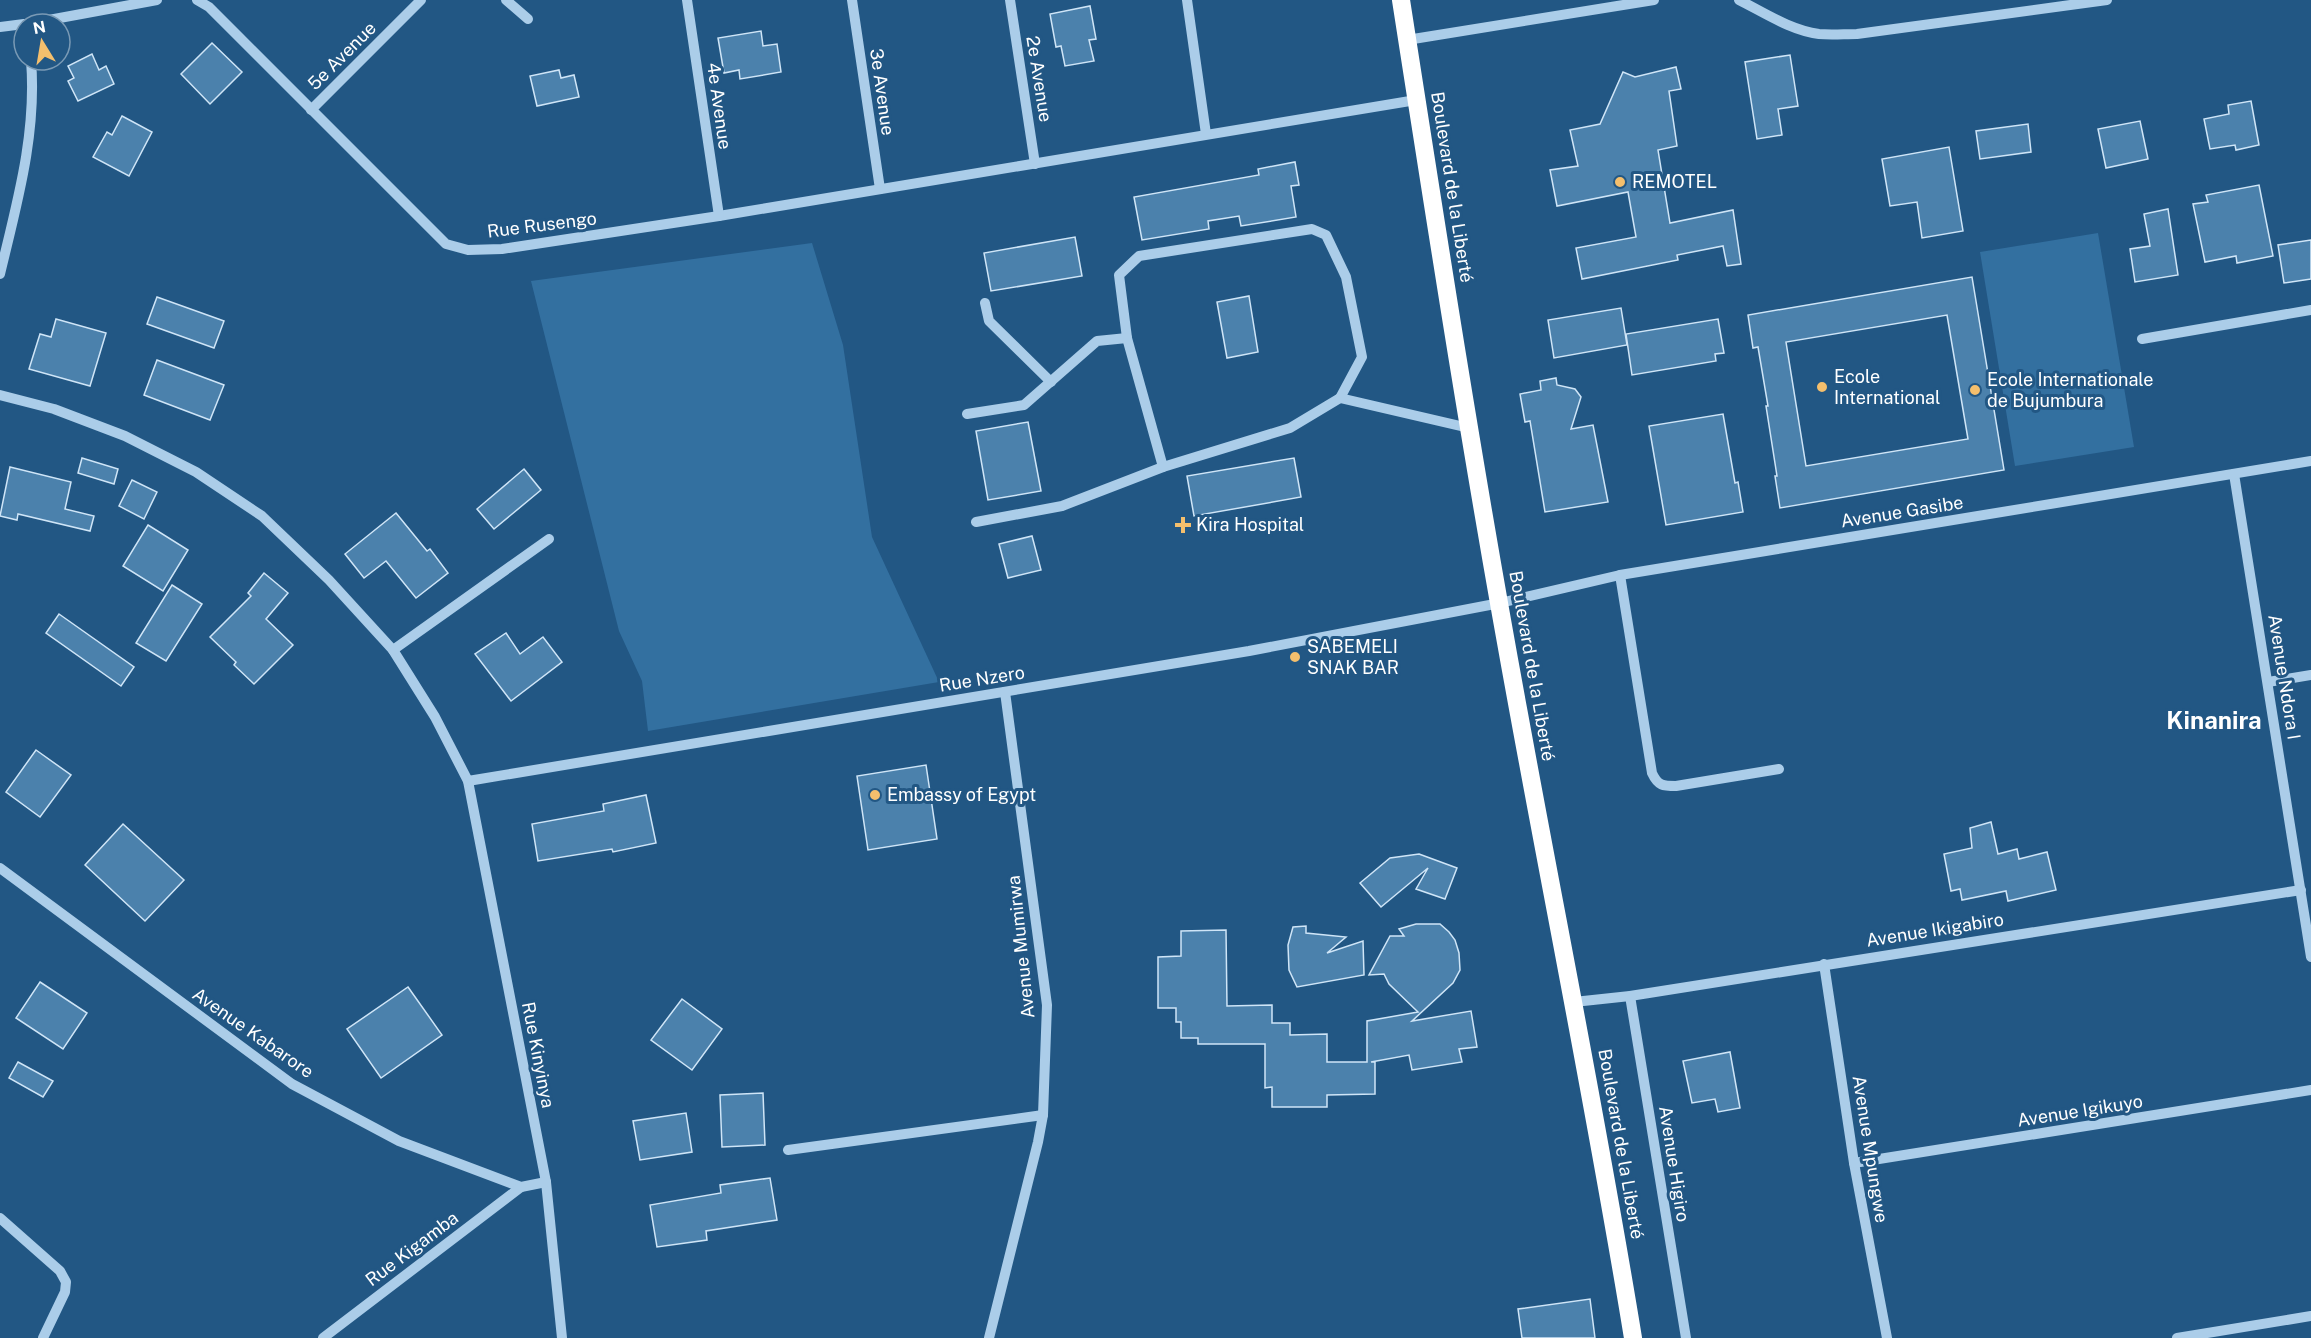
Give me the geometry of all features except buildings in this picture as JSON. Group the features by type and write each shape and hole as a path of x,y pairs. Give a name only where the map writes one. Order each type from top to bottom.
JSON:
{"highway":[{"name":"Boulevard de la Liberté","path":"1401,0 1469,428 1633,1338"}],"street":[{"path":"72,16 157,0"},
{"name":"Rue Rusengo","path":"197,0 209,6 446,243 468,250 502,249 719,216 1416,100"},
{"name":"5e Avenue","path":"311,110 422,0"},
{"path":"506,0 528,19"},
{"name":"4e Avenue","path":"687,0 719,216"},
{"name":"3e Avenue","path":"852,0 880,189"},
{"name":"2e Avenue","path":"1010,0 1035,164"},
{"path":"1187,0 1206,134"},
{"path":"1407,40 1654,0"},
{"path":"1739,0 1791,27 1818,34 1857,34 2107,0"},
{"path":"0,274 26,170 31,72"},
{"path":"976,522 1062,506 1164,467 1290,428 1340,398 1362,357 1346,277 1326,235 1312,229 1139,256 1119,275 1127,338 1164,467"},
{"path":"985,303 989,321 1051,382"},
{"path":"2142,339 2311,310"},
{"path":"967,414 1024,405 1097,341 1127,338"},
{"name":"Rue Kinyinya","path":"0,395 54,410 125,436 196,472 262,516 329,580 393,650 435,717 468,781 546,1182 562,1338"},
{"path":"1340,398 1469,428"},
{"name":"Avenue Gasibe","path":"1500,603 1620,575 2311,461"},
{"name":"Avenue Ndora I","path":"2234,474 2311,957"},
{"path":"393,650 549,539"},
{"path":"1620,575 1652,773 1656,781 1661,786 1676,786 1779,769"},
{"name":"Rue Nzero","path":"468,781 1249,651 1500,603"},
{"path":"2268,682 2311,675"},
{"name":"Avenue Mumirwa","path":"989,1338 1043,1115 1047,1005 1005,692"},
{"name":"Avenue Kabarore","path":"0,868 292,1084 399,1141 521,1186 546,1182"},
{"name":"Avenue Ikigabiro","path":"1574,1002 1630,996 2301,890"},
{"name":"Avenue Mpungwe","path":"1824,964 1854,1163 1887,1338"},
{"name":"Avenue Higiro","path":"1630,996 1686,1338"},
{"name":"Avenue Igikuyo","path":"1854,1163 2311,1090"},
{"path":"788,1150 1043,1115"},
{"name":"Rue Kigamba","path":"323,1338 521,1186"},
{"path":"0,1218 60,1271 66,1282 65,1292 43,1338"},
{"path":"2177,1338 2245,1332 2311,1316"}],"shaded area":[{"path":"2098,233 2134,447 2015,466 1980,252"},
{"path":"812,243 843,345 872,537 939,682 648,731 642,681 619,631 531,281"}],"place":[{"name":"REMOTEL","path":"1620,182"},
{"name":"Ecole International","path":"1822,387"},
{"name":"Ecole Internationale de Bujumbura","path":"1975,390"},
{"name":"Kira Hospital","path":"1183,525"},
{"name":"SABEMELI SNAK BAR","path":"1295,657"},
{"name":"Embassy of Egypt","path":"875,795"}],"district":[{"name":"Kinanira","path":"2214,721"}]}
